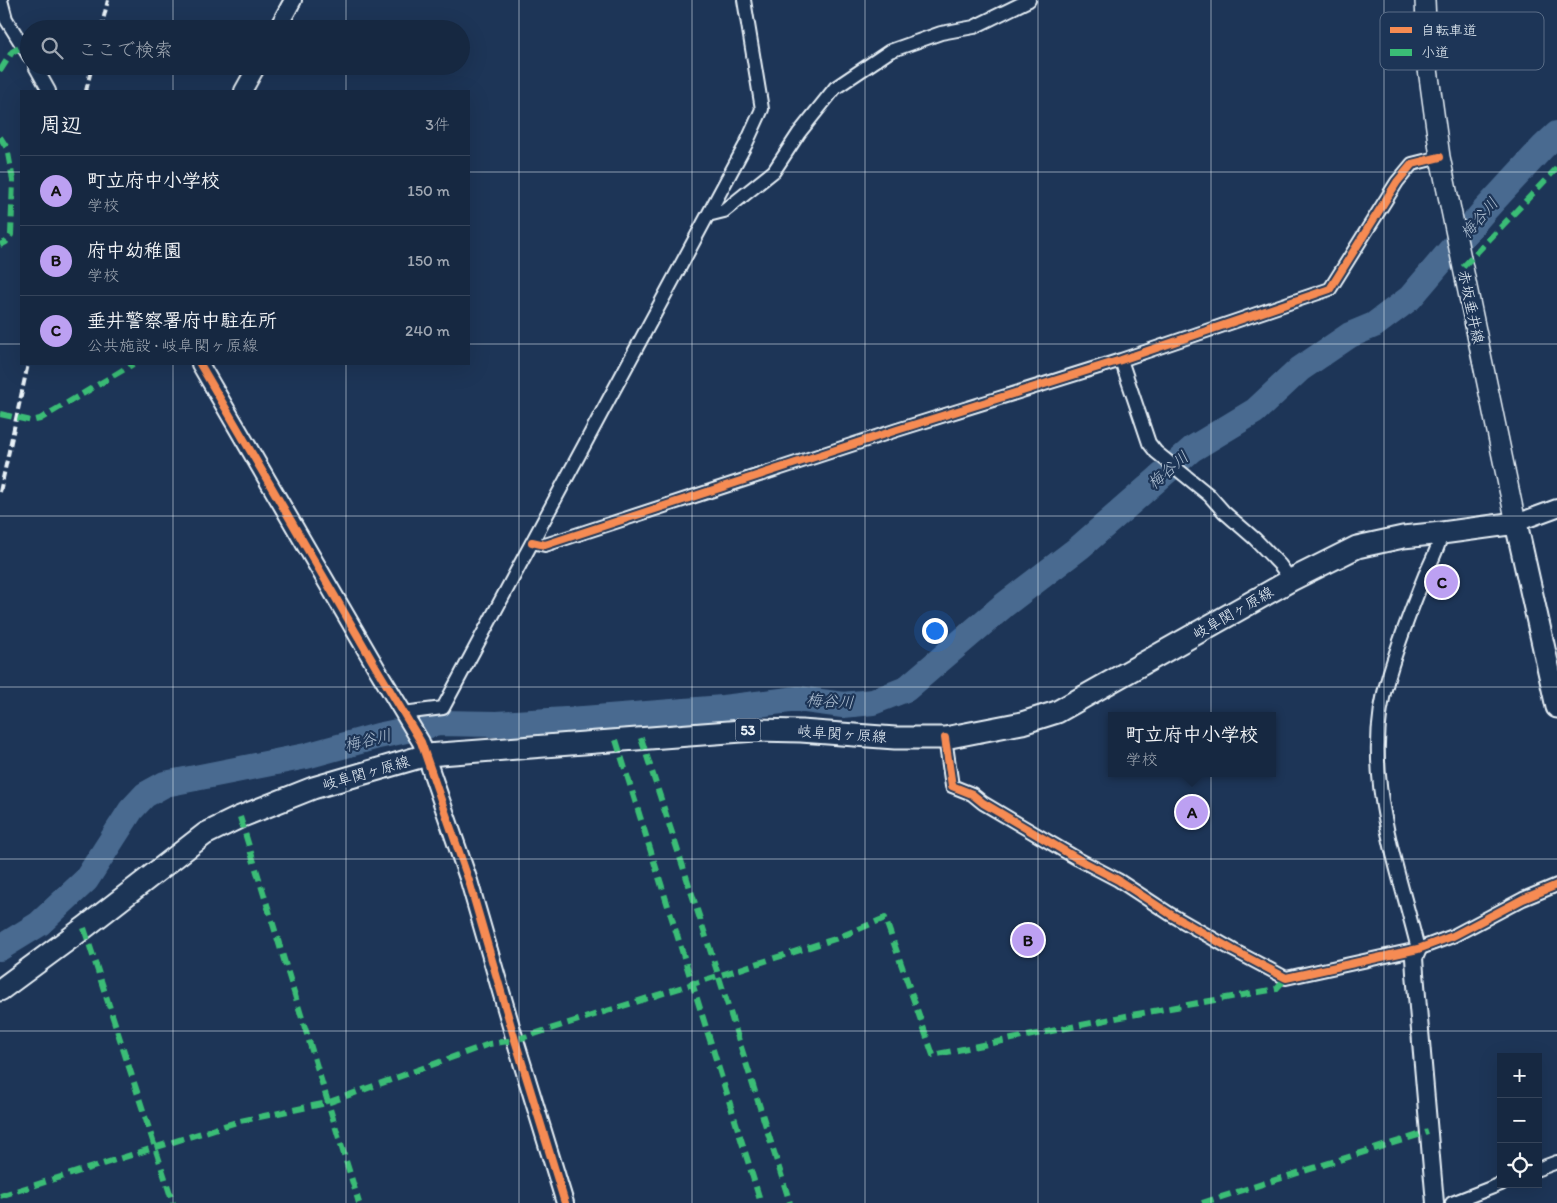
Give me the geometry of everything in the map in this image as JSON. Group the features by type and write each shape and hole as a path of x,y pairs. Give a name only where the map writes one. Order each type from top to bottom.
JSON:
{"main road":[{"name":"赤坂垂井線","path":"1428,70 1440,157 1516,523"},
{"name":"岐阜関ヶ原線","path":"0,990 84,928 205,834 240,817 313,788 424,748 755,730 801,731 895,738 944,738 1022,723 1057,712 1290,580 1357,547 1403,537 1516,523"},
{"path":"1516,523 1557,707"}],"street":[{"path":"1,0 6,20 20,42"},
{"path":"282,20 293,0"},
{"path":"405,716 443,708 746,144 762,109 744,0"},
{"path":"708,216 724,211 774,171 799,133 835,88 890,51 941,33 974,27 1029,0"},
{"path":"40,75 48,90"},
{"path":"244,90 252,75"},
{"path":"532,542 545,544 1121,360 1330,289 1397,182 1412,164 1440,157"},
{"path":"1121,360 1149,442 1156,452 1209,495 1224,512 1255,539 1280,565 1290,580"},
{"path":"201,365 424,748 469,881 565,1203"},
{"path":"1516,523 1557,508"},
{"path":"1435,1203 1414,973 1414,958 1418,949 1390,849 1384,820 1378,780 1378,746 1381,706 1388,676 1426,574 1437,551 1442,533"},
{"path":"944,738 952,786 972,794 1078,859 1118,880 1170,914 1286,978 1418,949 1453,936 1523,899 1557,886"},
{"path":"1542,1168 1557,1162"},
{"path":"1452,1203 1497,1186"}],"waterway":[{"name":"梅谷川","path":"0,948 39,924 86,880 131,810 145,795 165,784 306,756 378,736 439,723 496,724 583,719 723,708 798,699 843,705 873,702 906,689 1003,606 1080,547 1192,449 1255,411 1300,369 1350,335 1374,325 1410,298 1484,211 1557,134"}],"railway":[{"path":"103,20 108,0"},
{"path":"86,90 90,75"},
{"path":"0,492 28,365"}],"marked path":[{"path":"0,71 12,52 20,48"},
{"path":"0,137 7,148 13,180 11,235 6,242 0,245"},
{"path":"1463,267 1557,168"},
{"path":"0,414 32,421 40,419 131,365"},
{"path":"641,738 790,1203"},
{"path":"616,740 761,1203"},
{"path":"240,817 359,1203"},
{"path":"0,1196 240,1121 327,1103 489,1044 515,1040 835,939 885,918 933,1055 1126,1016 1276,989 1286,978"},
{"path":"84,928 173,1203"},
{"path":"1202,1203 1428,1132"}],"cycle path":[{"path":"532,542 545,545 897,430 1121,360 1330,289 1397,182 1412,164 1440,157"},
{"path":"201,365 421,742 469,881 565,1203"},
{"path":"945,738 952,786 972,794 983,803 1078,859 1118,880 1170,914 1286,978 1418,949 1453,936 1523,899 1557,885"}],"place":[{"name":"垂井警察署府中駐在所","path":"1442,582"},
{"name":"町立府中小学校","path":"1192,812"},
{"name":"府中幼稚園","path":"1028,940"}]}
